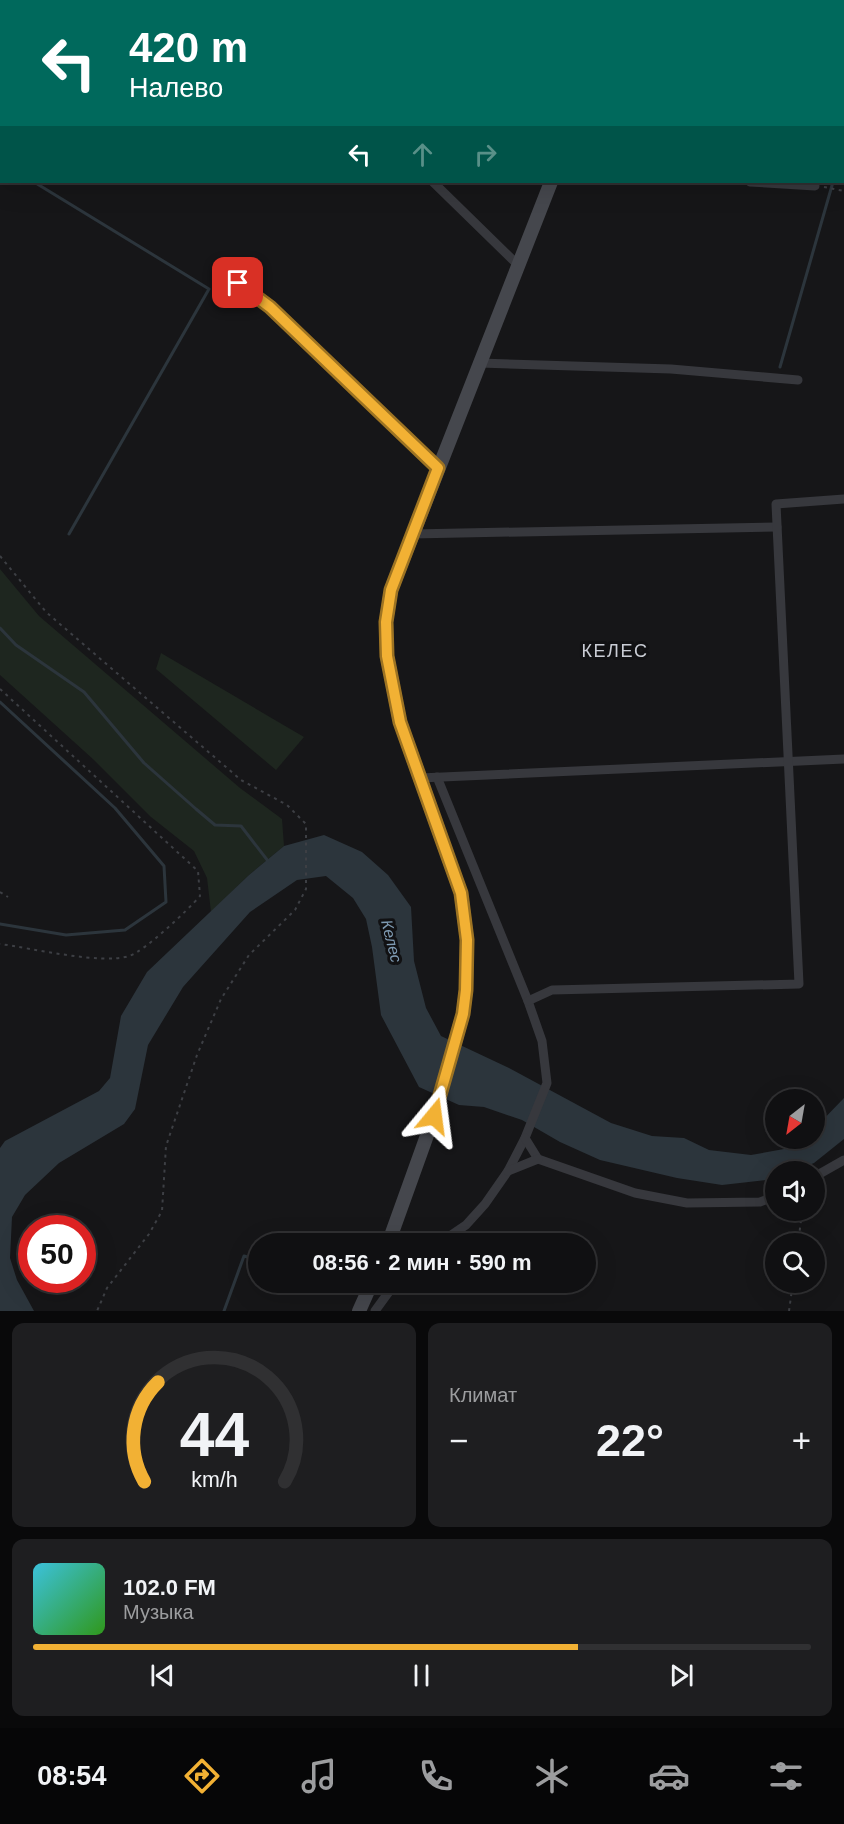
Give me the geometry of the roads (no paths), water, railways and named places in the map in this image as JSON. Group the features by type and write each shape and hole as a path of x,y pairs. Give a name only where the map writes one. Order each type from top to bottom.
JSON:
{"main road":[{"path":"392,1233 434,1116 463,1014 467,940 461,893 400,722 387,656 386,622 391,590 551,183"},
{"path":"358,1311 367,1293"}],"street":[{"path":"434,183 518,265"},
{"path":"766,183 815,186"},
{"path":"223,272 270,307 438,468"},
{"path":"480,363 671,369 798,380"},
{"path":"528,1001 552,990 799,984 776,504 844,499"},
{"path":"412,534 777,527"},
{"path":"420,778 844,759"},
{"path":"437,777 528,1001 542,1041 547,1083 525,1138 508,1171 485,1204 466,1225 454,1233"},
{"path":"457,883 478,877"},
{"path":"525,1138 538,1159 635,1193 687,1203 765,1200"},
{"path":"508,1171 538,1159"},
{"path":"825,1171 844,1160"},
{"path":"375,1311 388,1293"}],"water":[{"name":"Келес","path":"324,835 362,852 388,875 411,907 414,961 426,1008 441,1036 509,1068 611,1123 652,1136 684,1138 709,1150 751,1155 784,1149 825,1149 825,1118 844,1098 844,1139 816,1161 765,1161 765,1180 722,1185 677,1178 600,1160 560,1142 522,1120 484,1107 459,1105 419,1087 381,1015 366,919 353,898 326,876 297,880 250,912 183,987 148,1045 135,1109 124,1124 59,1163 25,1195 12,1217 10,1258 18,1282 18,1293 24,1293 34,1311 0,1311 0,1148 5,1141 99,1091 110,1078 121,1016 147,972 249,875 284,846"}],"waterway":[{"path":"36,183 209,289 69,534"},
{"path":"780,367 833,183"},
{"path":"0,628 16,645 84,692 144,763 215,825 241,826 268,861"},
{"path":"0,702 115,808 164,866 166,902 125,930 66,935 0,924"},
{"path":"224,1311 244,1256 248,1257"}],"district":[{"name":"КЕЛЕС","path":"615,651"}]}
